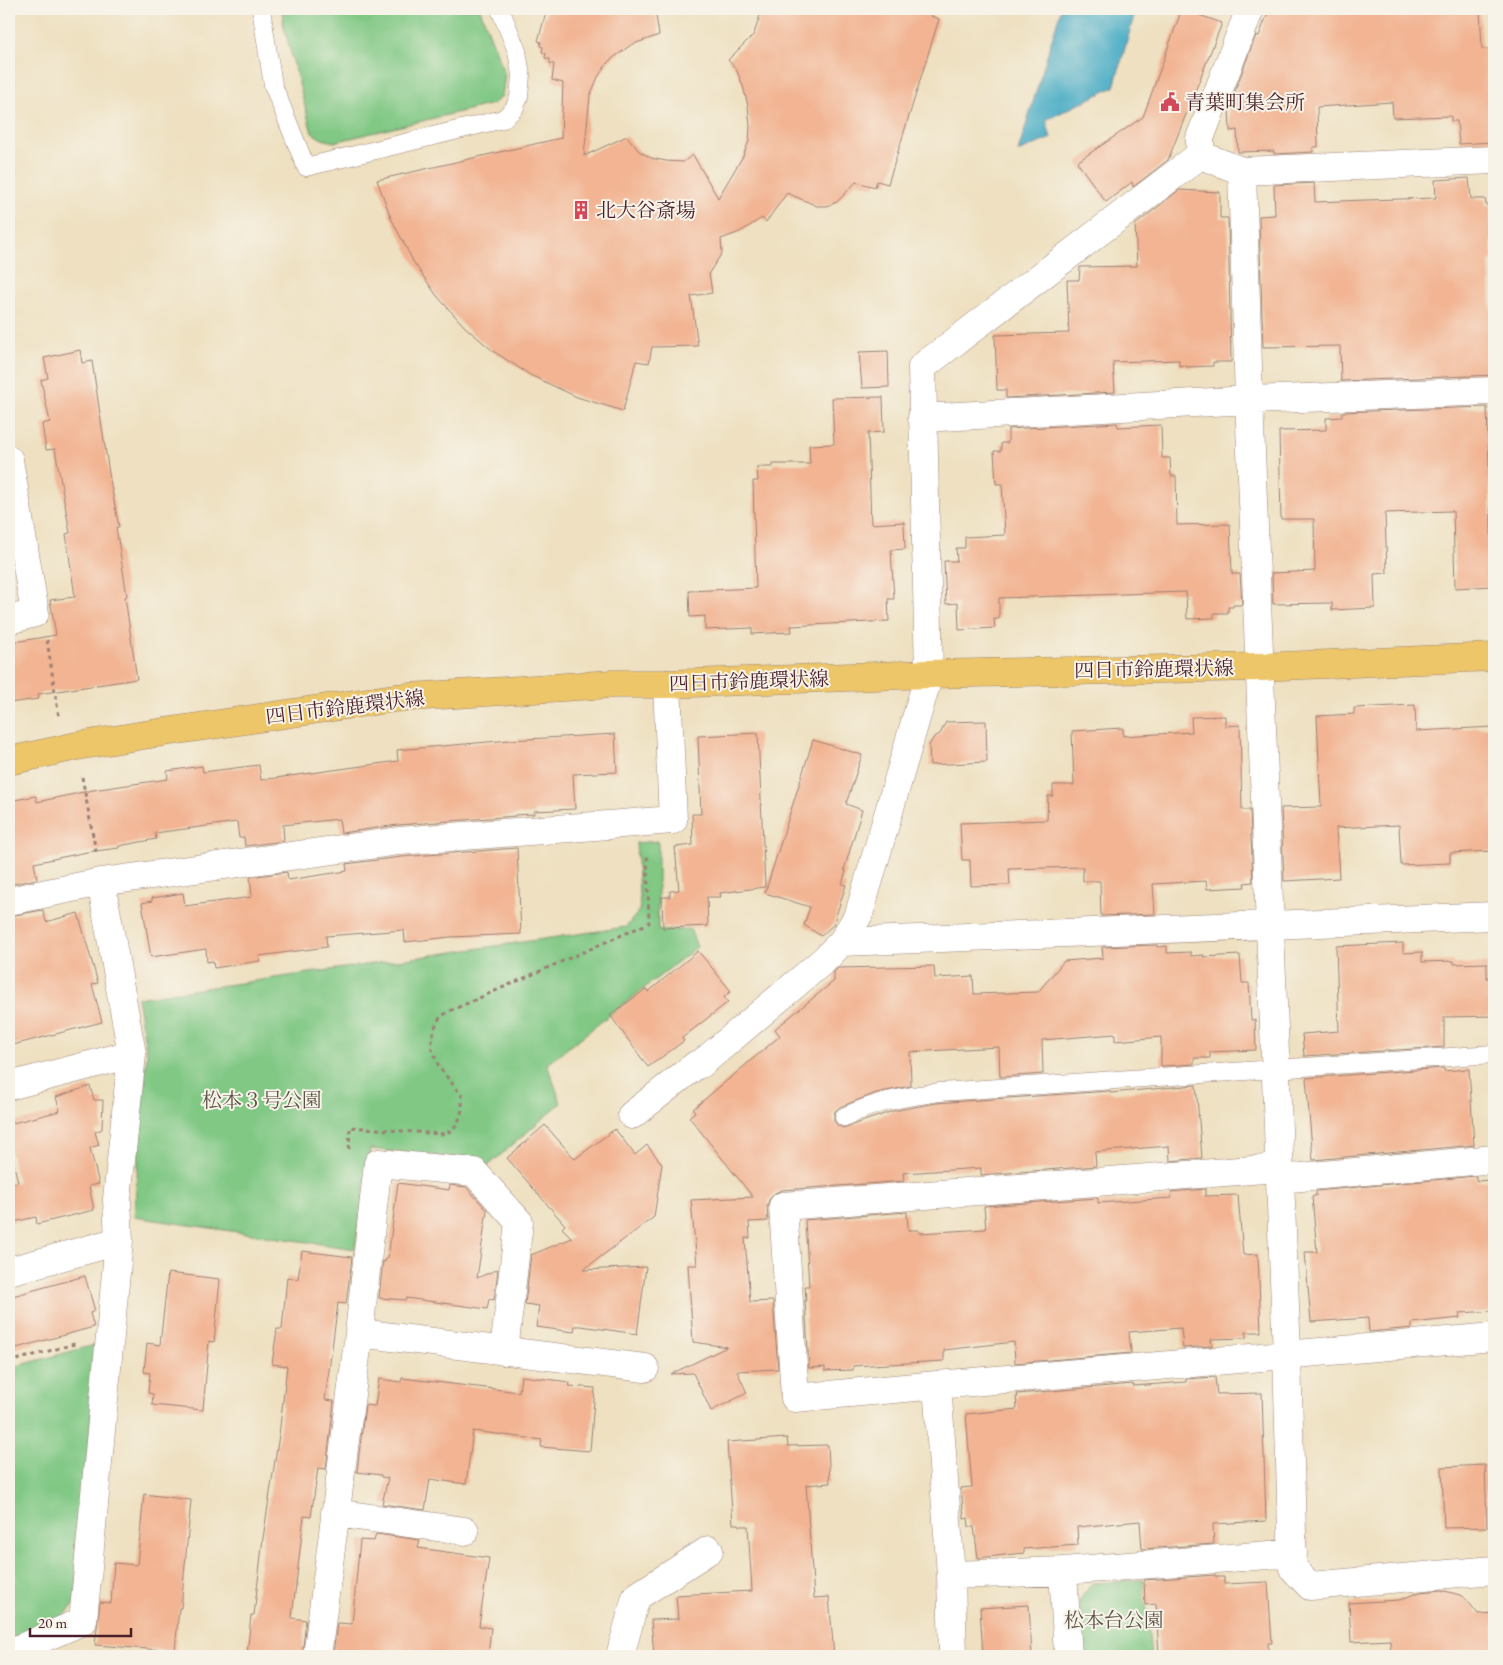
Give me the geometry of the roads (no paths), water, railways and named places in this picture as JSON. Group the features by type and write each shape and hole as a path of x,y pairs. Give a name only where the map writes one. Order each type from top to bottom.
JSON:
{"main road":[{"name":"四日市鈴鹿環状線","path":"9,761 71,748 300,711 394,698 612,684 667,684 929,674 1260,667 1494,658"}],"street":[{"path":"1200,155 1200,138 1250,9"},
{"path":"1200,155 1242,171 1494,160"},
{"path":"632,1115 696,1065 701,1064 824,960 842,942 859,914 929,674 922,366 1200,155"},
{"path":"1242,171 1249,400 1287,1355 1293,1568 1310,1586 1494,1570"},
{"path":"922,418 1249,400 1494,391"},
{"path":"9,460 35,613 9,620"},
{"path":"9,901 102,882 399,841 673,820 667,684"},
{"path":"9,1653 83,1621 119,1241 117,1199 132,1054 102,882"},
{"path":"842,942 1494,916"},
{"path":"9,1086 132,1054"},
{"path":"1494,1159 784,1206 795,1398 937,1384 1494,1337"},
{"path":"317,1656 359,1333 378,1163 474,1172 519,1222 504,1351"},
{"path":"9,1271 119,1241"},
{"path":"359,1333 645,1368"},
{"path":"937,1384 951,1575 953,1656"},
{"path":"336,1513 465,1532"},
{"path":"620,1656 636,1597 709,1550"},
{"path":"951,1575 1063,1571 1294,1553"},
{"path":"1063,1571 1068,1656"}],"lane":[{"path":"261,9 273,85 306,167 503,119 514,110 519,97 521,75 517,51 500,9"},
{"path":"844,1117 865,1107 896,1098 940,1092 1494,1054"}],"water":[{"path":"1061,9 1136,9 1114,87 1046,120 1051,138 1018,152"}],"place":[{"name":"青葉町集会所","path":"1170,102"},
{"name":"北大谷斎場","path":"581,210"}],"park label":[{"name":"松本３号公園","path":"262,1100"},
{"name":"松本台公園","path":"1114,1620"}]}
